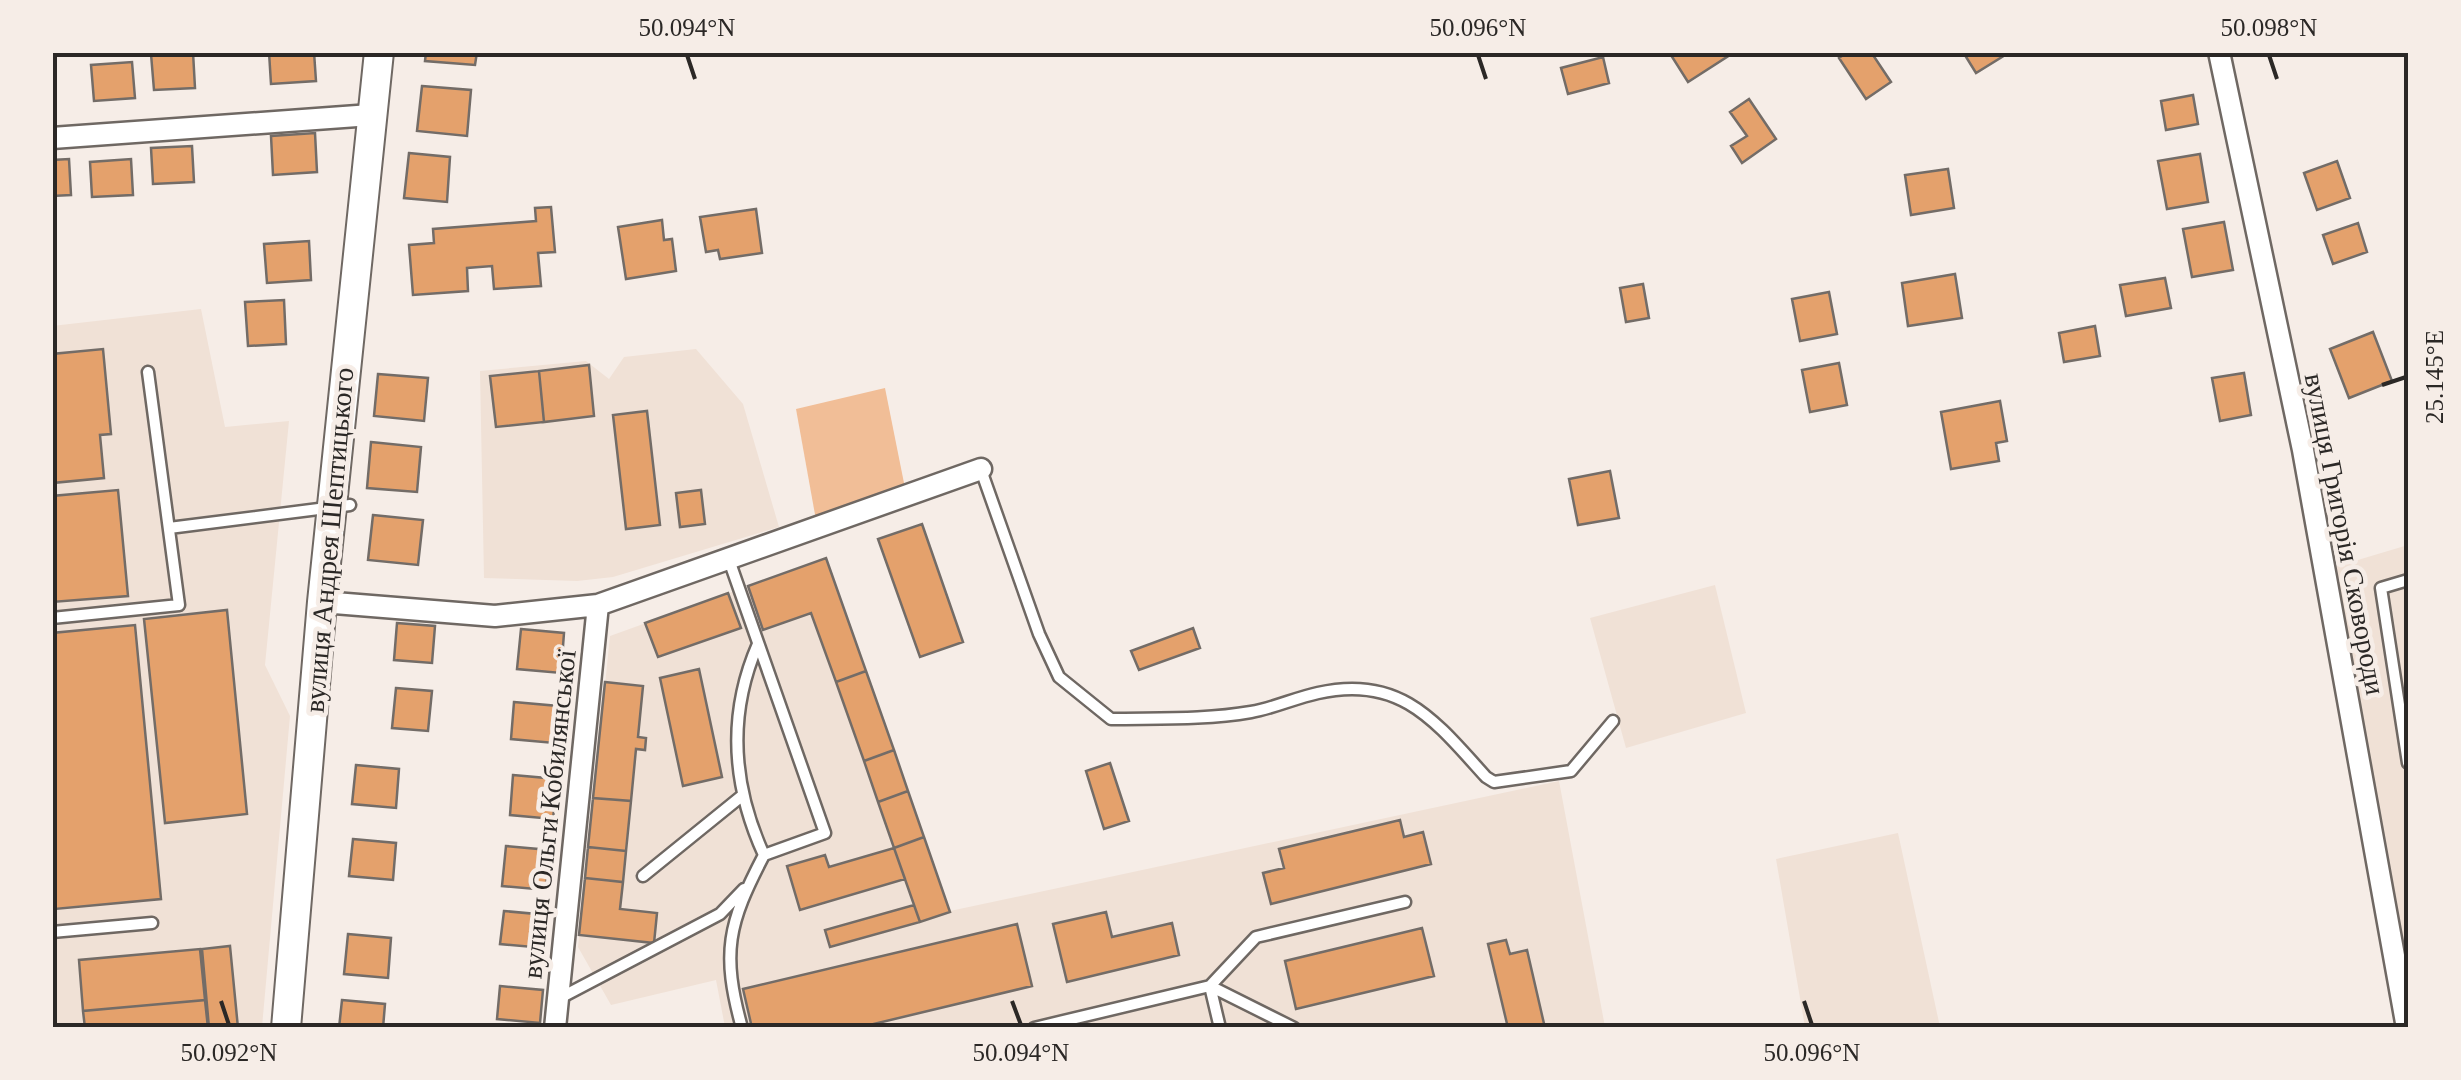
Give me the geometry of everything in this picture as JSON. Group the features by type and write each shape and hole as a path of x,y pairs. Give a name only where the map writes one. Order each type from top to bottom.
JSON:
{"main road":[{"name":"вулиця Андрея Шептицького","path":"286,1028 322,602 340,506 370,115 379,52"}],"street":[{"name":"вулиця Григорія Сковороди","path":"2219,52 2303,450 2407,1028"},
{"path":"52,138 370,115"},
{"name":"вулиця Ольги Кобилянської","path":"322,602 495,616 598,605 980,469"},
{"name":"вулиця Ольги Кобилянської","path":"555,1028 598,605"}],"lane":[{"path":"52,618 179,605 148,372"},
{"path":"980,469 1039,634 1059,677 1112,719 1229,716 1273,708 1317,693 1370,689 1410,702 1494,782 1571,772 1612,721"},
{"path":"168,528 340,506"},
{"path":"728,558 825,833 764,855 732,922 728,964 742,1028"},
{"path":"2408,580 2381,588 2408,763"},
{"path":"758,643 745,673 736,717 744,794 764,855"},
{"path":"642,876 744,794"},
{"path":"558,998 720,914 748,885"},
{"path":"1034,1028 1210,986 1256,937 1405,902"},
{"path":"52,932 152,923"},
{"path":"1210,986 1220,1028"},
{"path":"1210,986 1294,1028"}],"shaded area":[{"path":"201,309 225,427 289,421 265,665 290,716 262,1027 53,1027 52,326"},
{"path":"696,349 743,404 779,527 613,577 577,581 484,578 480,371 586,361 609,379 624,357"},
{"path":"885,388 905,488 816,520 796,409"},
{"path":"2408,545 2408,1010 2331,568"},
{"path":"826,558 950,911 1559,781 1605,1027 725,1027 716,980 611,1005 578,947 610,636"},
{"path":"1715,585 1746,713 1626,748 1590,618"},
{"path":"1898,833 1940,1027 1805,1027 1776,859"}],"building":[{"path":"193,52 195,88 154,90 151,54"},
{"path":"269,52 314,52 316,81 271,84"},
{"path":"426,52 477,52 475,65 425,61"},
{"path":"1669,52 1733,52 1733,53 1688,82"},
{"path":"1847,52 1871,52 1891,82 1866,99 1839,58"},
{"path":"1963,52 2010,52 1976,73"},
{"path":"1603,57 1609,83 1568,94 1561,68"},
{"path":"132,62 135,98 94,101 91,65"},
{"path":"422,86 471,90 467,136 417,131"},
{"path":"2193,95 2198,124 2166,130 2161,101"},
{"path":"1749,99 1776,139 1742,163 1731,146 1747,136 1730,112"},
{"path":"315,133 317,172 273,175 271,136"},
{"path":"192,146 194,182 153,184 151,148"},
{"path":"409,153 450,157 447,202 404,198"},
{"path":"2200,154 2208,202 2167,209 2158,161"},
{"path":"69,159 71,195 52,196 52,160"},
{"path":"131,159 133,195 92,197 90,162"},
{"path":"2337,161 2350,198 2317,210 2304,173"},
{"path":"1948,169 1954,208 1911,215 1905,175"},
{"path":"551,207 555,252 538,253 541,286 494,289 492,266 467,268 468,291 413,295 409,245 434,243 433,229 536,221 535,208"},
{"path":"756,209 762,253 720,259 718,250 706,252 700,217"},
{"path":"662,220 664,240 672,239 676,271 626,279 618,227"},
{"path":"2224,222 2233,270 2192,277 2183,229"},
{"path":"2358,223 2367,252 2333,264 2323,235"},
{"path":"309,241 311,280 267,283 264,244"},
{"path":"1955,274 1962,318 1908,326 1902,283"},
{"path":"2165,278 2171,308 2126,316 2120,285"},
{"path":"1643,284 1649,318 1626,322 1620,288"},
{"path":"1829,292 1837,334 1800,341 1792,299"},
{"path":"284,300 286,344 248,346 245,302"},
{"path":"2095,326 2100,356 2064,362 2059,333"},
{"path":"2373,332 2392,381 2349,398 2330,349"},
{"path":"103,349 111,434 100,435 104,478 52,483 52,354"},
{"path":"1839,363 1847,405 1810,412 1802,370"},
{"path":"589,365 594,416 544,422 539,371"},
{"path":"539,371 544,422 496,427 490,376"},
{"path":"2244,373 2251,415 2220,421 2212,378"},
{"path":"378,374 428,378 424,421 374,416"},
{"path":"2000,401 2007,441 1996,443 1999,461 1951,469 1941,412"},
{"path":"647,411 660,525 626,529 613,415"},
{"path":"371,442 421,447 417,492 367,488"},
{"path":"1610,471 1619,518 1578,525 1569,479"},
{"path":"118,490 128,596 52,602 52,496"},
{"path":"701,490 705,524 680,527 676,493"},
{"path":"373,515 423,520 418,565 368,560"},
{"path":"922,524 963,642 920,657 878,539"},
{"path":"826,558 866,671 836,682 811,613 763,630 748,586"},
{"path":"728,593 741,628 658,657 645,623"},
{"path":"227,610 247,814 165,823 144,619"},
{"path":"397,623 435,626 432,663 394,660"},
{"path":"135,625 161,899 55,909 52,633"},
{"path":"1193,628 1200,648 1139,670 1131,651"},
{"path":"521,629 564,633 561,673 517,669"},
{"path":"699,669 722,777 683,786 660,678"},
{"path":"866,671 894,750 864,761 836,682"},
{"path":"605,682 643,686 638,737 646,738 645,750 636,749 631,801 593,798"},
{"path":"396,688 432,691 428,731 392,728"},
{"path":"514,702 558,706 554,743 511,739"},
{"path":"894,750 908,791 878,802 864,761"},
{"path":"1110,763 1129,821 1104,829 1086,771"},
{"path":"356,765 399,769 396,808 352,804"},
{"path":"513,775 557,779 553,819 510,815"},
{"path":"908,791 924,837 894,848 878,802"},
{"path":"593,798 631,801 626,851 588,847"},
{"path":"1400,820 1404,837 1423,832 1431,864 1271,904 1263,873 1284,868 1279,849"},
{"path":"924,837 950,912 920,922 894,848"},
{"path":"353,839 396,843 393,880 349,876"},
{"path":"506,846 549,850 546,890 502,886"},
{"path":"588,847 626,851 623,882 585,878"},
{"path":"894,848 905,879 800,910 787,866 825,855 829,867"},
{"path":"585,878 623,882 620,909 657,913 654,943 579,935"},
{"path":"914,905 920,922 830,947 825,930"},
{"path":"504,911 547,915 544,948 500,944"},
{"path":"1106,912 1112,937 1172,923 1179,955 1067,982 1053,924"},
{"path":"1017,924 1032,986 857,1028 752,1028 743,989"},
{"path":"1422,928 1434,976 1296,1009 1285,961"},
{"path":"348,934 391,938 388,978 344,974"},
{"path":"1506,940 1510,954 1527,950 1545,1028 1508,1028 1488,944"},
{"path":"230,946 238,1028 209,1028 202,949"},
{"path":"200,949 205,1000 83,1011 79,960"},
{"path":"500,986 543,990 540,1023 497,1019"},
{"path":"205,1000 208,1028 85,1028 83,1011"},
{"path":"342,1000 385,1004 383,1028 339,1028"}]}
